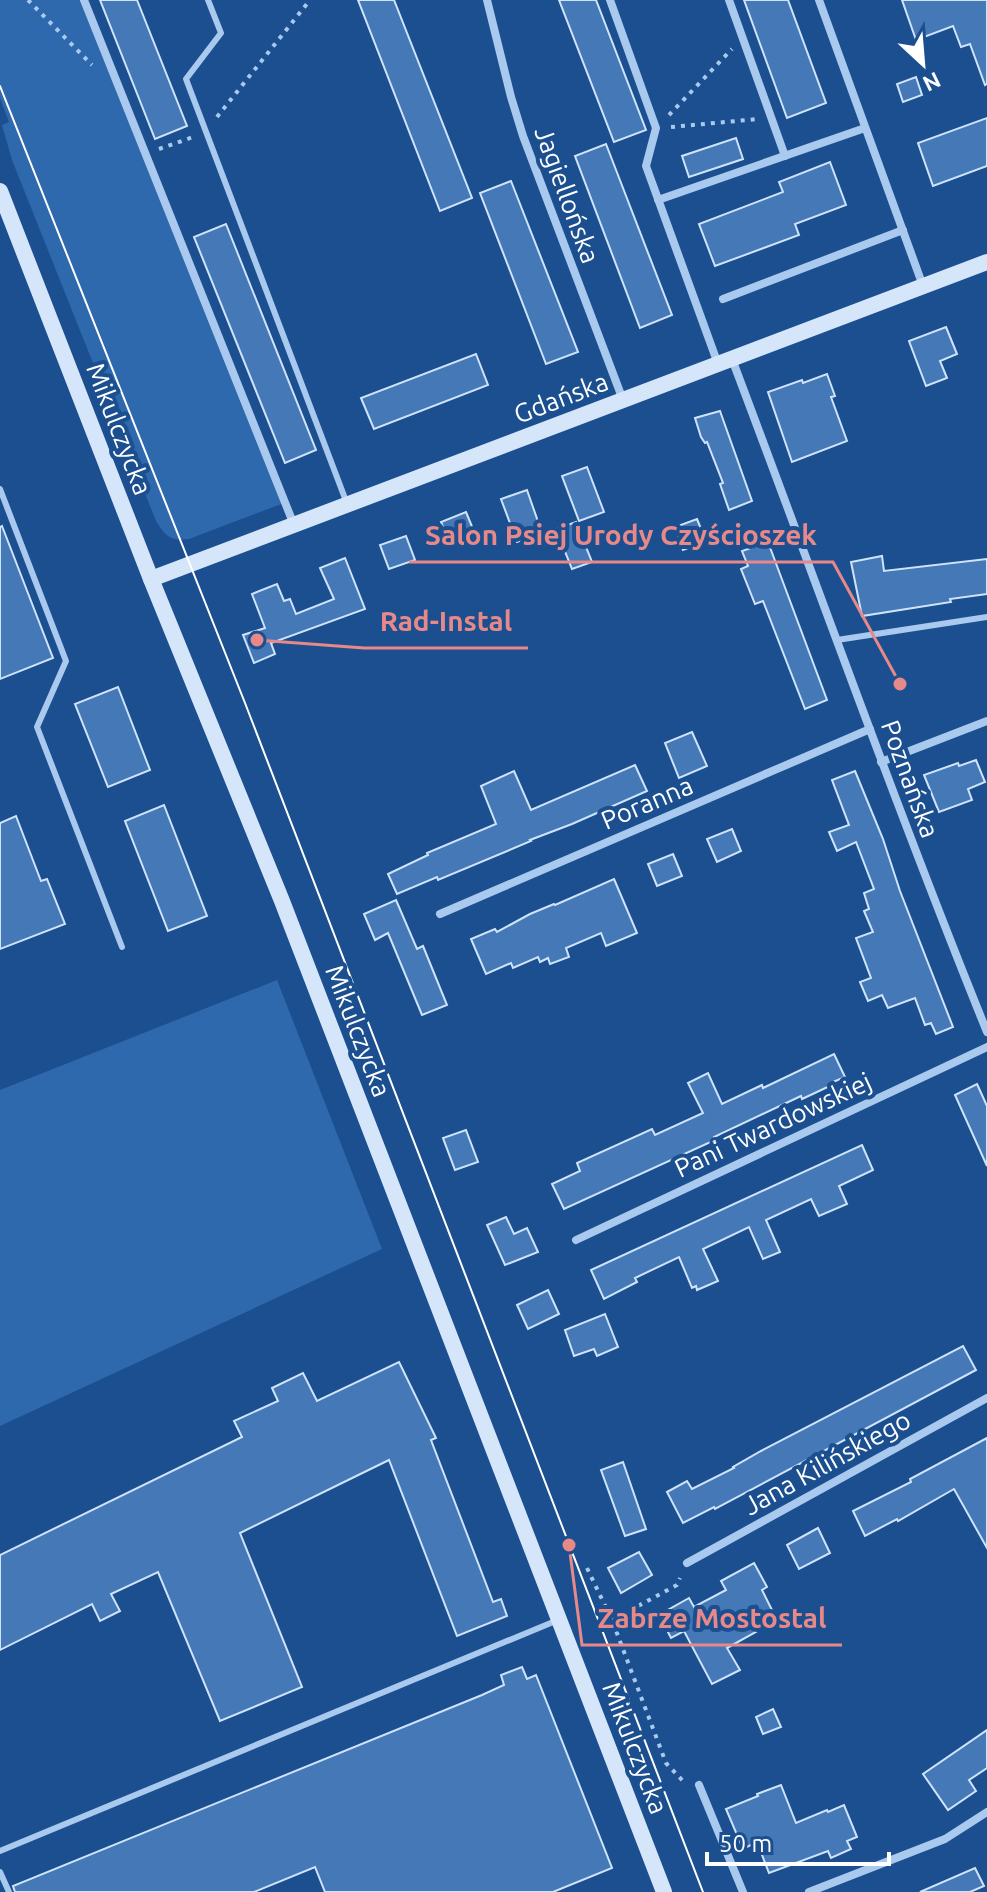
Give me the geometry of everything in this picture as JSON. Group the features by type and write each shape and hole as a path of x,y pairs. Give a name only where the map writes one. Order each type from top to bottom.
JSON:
{"main road":[{"name":"Mikulczycka","path":"0,191 151,579 282,901 664,1892"},
{"name":"Gdańska","path":"151,579 987,262"}],"street":[{"path":"84,0 294,526"},
{"name":"Jagiellońska","path":"487,0 503,70 523,136 623,401"},
{"path":"610,0 656,128"},
{"path":"729,0 785,156"},
{"path":"819,0 923,286"},
{"name":"Poznańska","path":"656,128 646,166 658,200 837,640 881,762 987,1032"},
{"path":"658,200 865,128"},
{"path":"723,299 903,230"},
{"path":"881,762 987,721"},
{"name":"Poranna","path":"440,914 870,729"},
{"name":"Pani Twardowskiej","path":"576,1240 987,1047"},
{"name":"Jana Kilińskiego","path":"687,1563 987,1398"},
{"name":"Mikulczycka","path":"699,1785 743,1892"},
{"path":"809,1892 945,1839 987,1812"}],"lane":[{"path":"208,0 221,33 186,79 348,505"},
{"path":"0,489 66,661 37,727 122,947"},
{"path":"837,640 987,617"},
{"path":"0,1851 559,1619"},
{"path":"0,1872 9,1892"}],"path":[{"path":"28,0 92,66"},
{"path":"148,153 206,132 310,0"},
{"path":"656,128 742,37"},
{"path":"656,128 772,118"},
{"path":"612,1620 677,1585 687,1563"},
{"path":"587,1568 612,1620 666,1763 690,1788 699,1785"}],"shaded area":[{"path":"0,0 83,0 284,503 189,539 169,537 156,521 12,160 2,125 9,122 0,98"},
{"path":"277,980 382,1249 0,1426 0,1090"}],"building":[{"path":"100,0 137,0 187,126 155,139"},
{"path":"358,0 394,0 472,198 440,211"},
{"path":"559,0 596,0 646,130 614,142"},
{"path":"744,0 788,0 826,103 787,118"},
{"path":"902,0 987,0 987,84 970,44 961,47 953,26 916,40"},
{"path":"916,77 922,95 903,102 897,84"},
{"path":"987,118 987,166 933,186 918,143"},
{"path":"736,138 743,159 689,177 682,156"},
{"path":"606,144 672,315 640,328 575,156"},
{"path":"830,162 846,205 795,224 799,235 715,266 699,224 783,192 779,182"},
{"path":"511,181 578,352 546,364 480,193"},
{"path":"226,224 316,450 285,463 194,237"},
{"path":"946,327 957,354 940,361 947,378 926,386 909,341"},
{"path":"476,354 488,385 374,429 361,398"},
{"path":"827,374 835,396 831,397 847,441 792,462 768,392"},
{"path":"720,411 752,501 729,510 720,484 723,483 695,418"},
{"path":"587,467 604,512 579,521 562,476"},
{"path":"527,490 542,533 517,542 501,499"},
{"path":"466,512 475,534 450,544 441,522"},
{"path":"697,519 706,541 683,550 675,527"},
{"path":"576,522 592,562 572,569 556,529"},
{"path":"0,527 53,658 0,679"},
{"path":"406,536 415,560 389,569 380,545"},
{"path":"768,542 827,700 805,709 763,601 755,604 741,569 748,566 742,551"},
{"path":"882,556 884,571 987,559 987,594 862,616 851,562"},
{"path":"345,558 365,609 271,643 275,654 254,663 243,635 265,628 252,594 277,584 284,601 290,599 296,614 334,599 320,568"},
{"path":"118,687 150,770 108,787 75,704"},
{"path":"692,732 707,766 679,778 665,743"},
{"path":"976,760 985,782 968,789 972,800 939,812 924,775"},
{"path":"635,765 647,791 438,880 437,877 397,894 388,874 427,853 496,824 481,786 514,771 531,810"},
{"path":"855,771 953,1027 936,1034 931,1023 925,1025 915,998 888,1008 882,995 868,1001 860,982 871,978 856,938 873,932 864,911 869,909 864,893 874,889 856,842 837,851 829,832 849,825 832,780"},
{"path":"164,805 207,916 168,931 125,821"},
{"path":"16,816 41,881 47,879 65,924 0,949 0,823"},
{"path":"732,829 741,851 717,862 707,839"},
{"path":"673,854 682,876 657,886 648,864"},
{"path":"614,879 637,933 606,946 601,933 566,948 569,957 550,964 548,958 540,962 538,957 513,968 511,963 486,974 471,939 495,929 497,932 530,914"},
{"path":"396,900 417,949 423,946 447,1005 422,1015 388,933 375,940 364,914"},
{"path":"834,1054 845,1077 834,1084 802,1099 801,1096 714,1137 715,1140 564,1209 552,1184 580,1171 577,1163 652,1129 655,1135 703,1113 688,1083 708,1073 722,1104"},
{"path":"977,1084 987,1106 987,1166 955,1095"},
{"path":"466,1130 478,1162 455,1170 443,1138"},
{"path":"862,1145 873,1170 839,1186 847,1204 819,1216 811,1199 766,1220 780,1252 763,1259 749,1227 703,1249 718,1281 697,1290 696,1286 692,1288 679,1257 635,1278 637,1282 604,1299 591,1270"},
{"path":"506,1217 514,1234 527,1228 538,1252 505,1265 487,1225"},
{"path":"548,1290 559,1314 528,1329 517,1305"},
{"path":"605,1314 618,1347 597,1356 594,1349 574,1356 565,1330"},
{"path":"963,1346 976,1370 715,1509 683,1523 667,1492 687,1481 692,1489"},
{"path":"399,1362 436,1438 431,1440 493,1602 501,1599 507,1616 457,1636 389,1460 240,1533 302,1687 220,1721 158,1572 111,1594 120,1611 100,1621 92,1604 0,1650 0,1555 242,1437 234,1421 278,1401 272,1388 303,1373 317,1401"},
{"path":"987,1438 987,1548 954,1489 865,1536 853,1511"},
{"path":"623,1462 646,1529 625,1536 601,1470"},
{"path":"818,1528 830,1553 799,1569 787,1545"},
{"path":"639,1552 652,1575 621,1593 608,1568"},
{"path":"754,1563 767,1587 762,1590 773,1612 751,1624 756,1632 727,1648 740,1670 712,1684 684,1631 671,1638 659,1615 689,1598 694,1607 726,1590 721,1581"},
{"path":"522,1667 527,1679 536,1675 612,1868 553,1892 325,1892 315,1867 254,1892 15,1892 13,1886 482,1695 504,1685 501,1675"},
{"path":"773,1709 781,1727 763,1734 756,1717"},
{"path":"987,1730 987,1768 969,1780 976,1791 948,1810 923,1774"},
{"path":"781,1785 796,1823 844,1805 857,1837 847,1841 851,1849 831,1858 828,1851 769,1873 757,1842 743,1849 726,1809"},
{"path":"975,1868 984,1886 970,1892 920,1892"}],"tram line":[{"path":"0,86 245,703 703,1892"}],"place":[{"name":"Rad-Instal","path":"257,640"},
{"name":"Salon Psiej Urody Czyścioszek","path":"900,684"},
{"name":"Zabrze Mostostal","path":"569,1545"}]}
